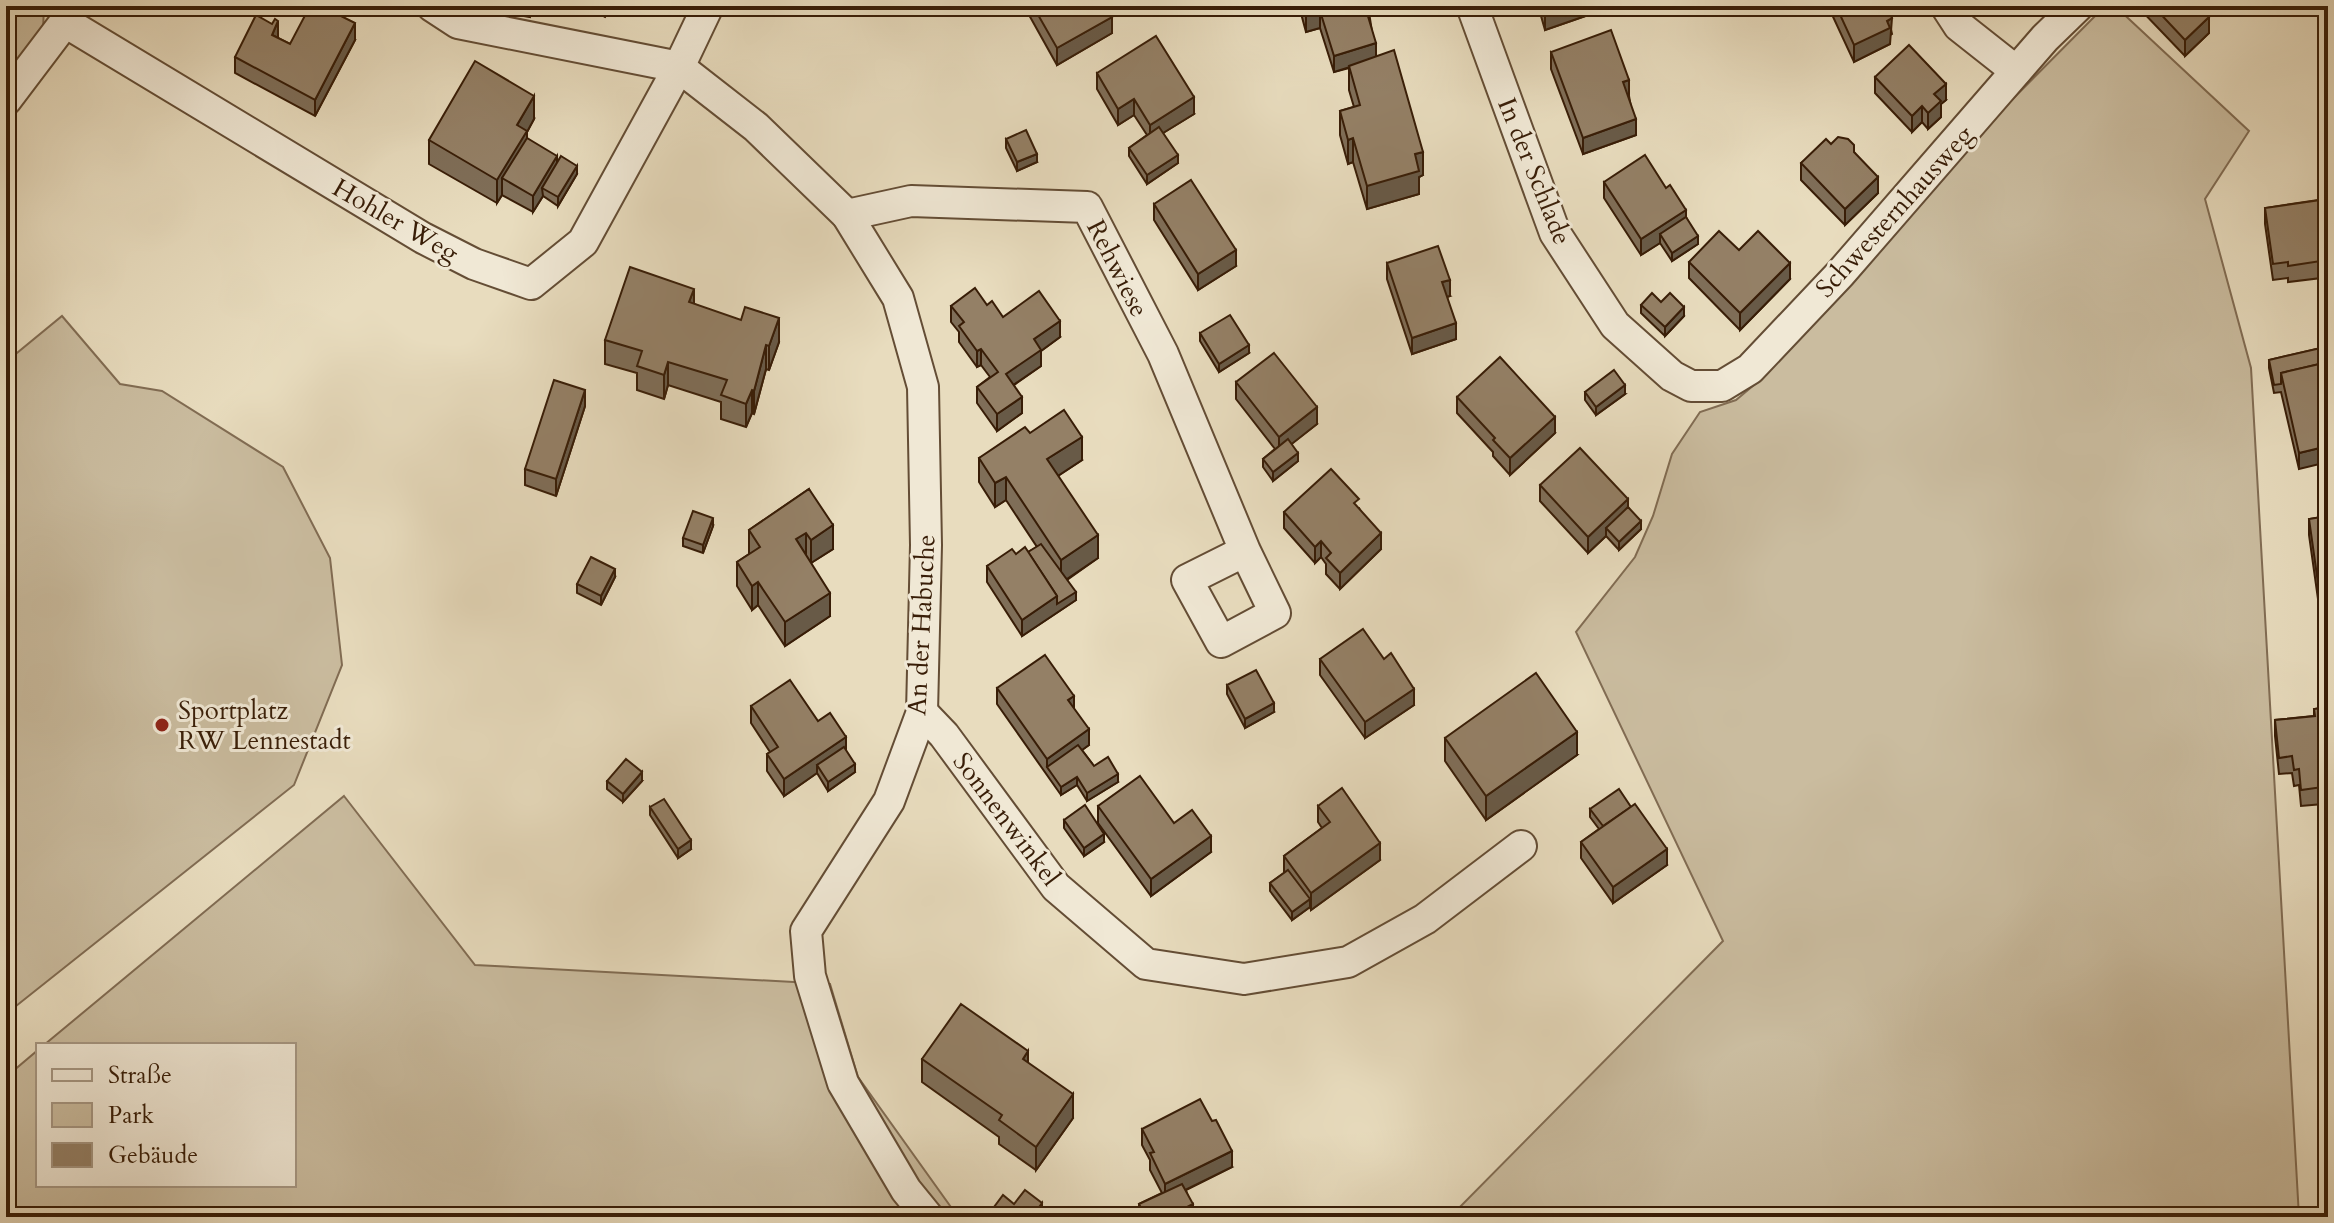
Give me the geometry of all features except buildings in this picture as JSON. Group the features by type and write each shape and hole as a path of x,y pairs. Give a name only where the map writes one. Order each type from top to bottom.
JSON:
{"street":[{"path":"432,6 458,23 679,67"},
{"name":"Hohler Weg","path":"6,100 65,22 423,238 474,264 531,284 583,242 679,67 708,6"},
{"name":"In der Schlade","path":"1472,6 1555,233 1615,325 1672,376 1691,386"},
{"path":"1946,6 1959,26 2016,71"},
{"name":"Schwesternhausweg","path":"1691,386 1722,386 1750,369 1840,274 2016,71 2078,6"},
{"name":"An der Habuche","path":"679,67 756,127 847,215 898,298 923,387 926,545 922,712 889,801 806,931 810,976 843,1083 906,1190 928,1217"},
{"name":"Rehwiese","path":"847,215 911,201 1087,207 1163,354 1245,551"},
{"name":"Sonnenwinkel","path":"922,712 944,735 1056,887 1146,964 1244,979 1348,962 1425,919 1521,846"}],"green space":[{"path":"6,6 44,6 43,30 6,74"},
{"path":"2105,6 2115,6 2249,131 2205,199 2251,368 2299,1217 1450,1217 1723,941 1576,632 1635,557 1653,516 1672,454 1700,412 1736,400 1761,379 1953,159"},
{"name":"Sportplatz RW Lennestadt","path":"62,316 120,384 162,391 283,467 330,558 342,665 294,785 6,1014 6,362"},
{"path":"344,796 475,965 830,984 858,1077 958,1217 6,1217 6,1077 36,1052 36,1187 296,1187 296,1043 46,1043"}],"place":[{"name":"Sportplatz RW Lennestadt","path":"162,725"}]}
